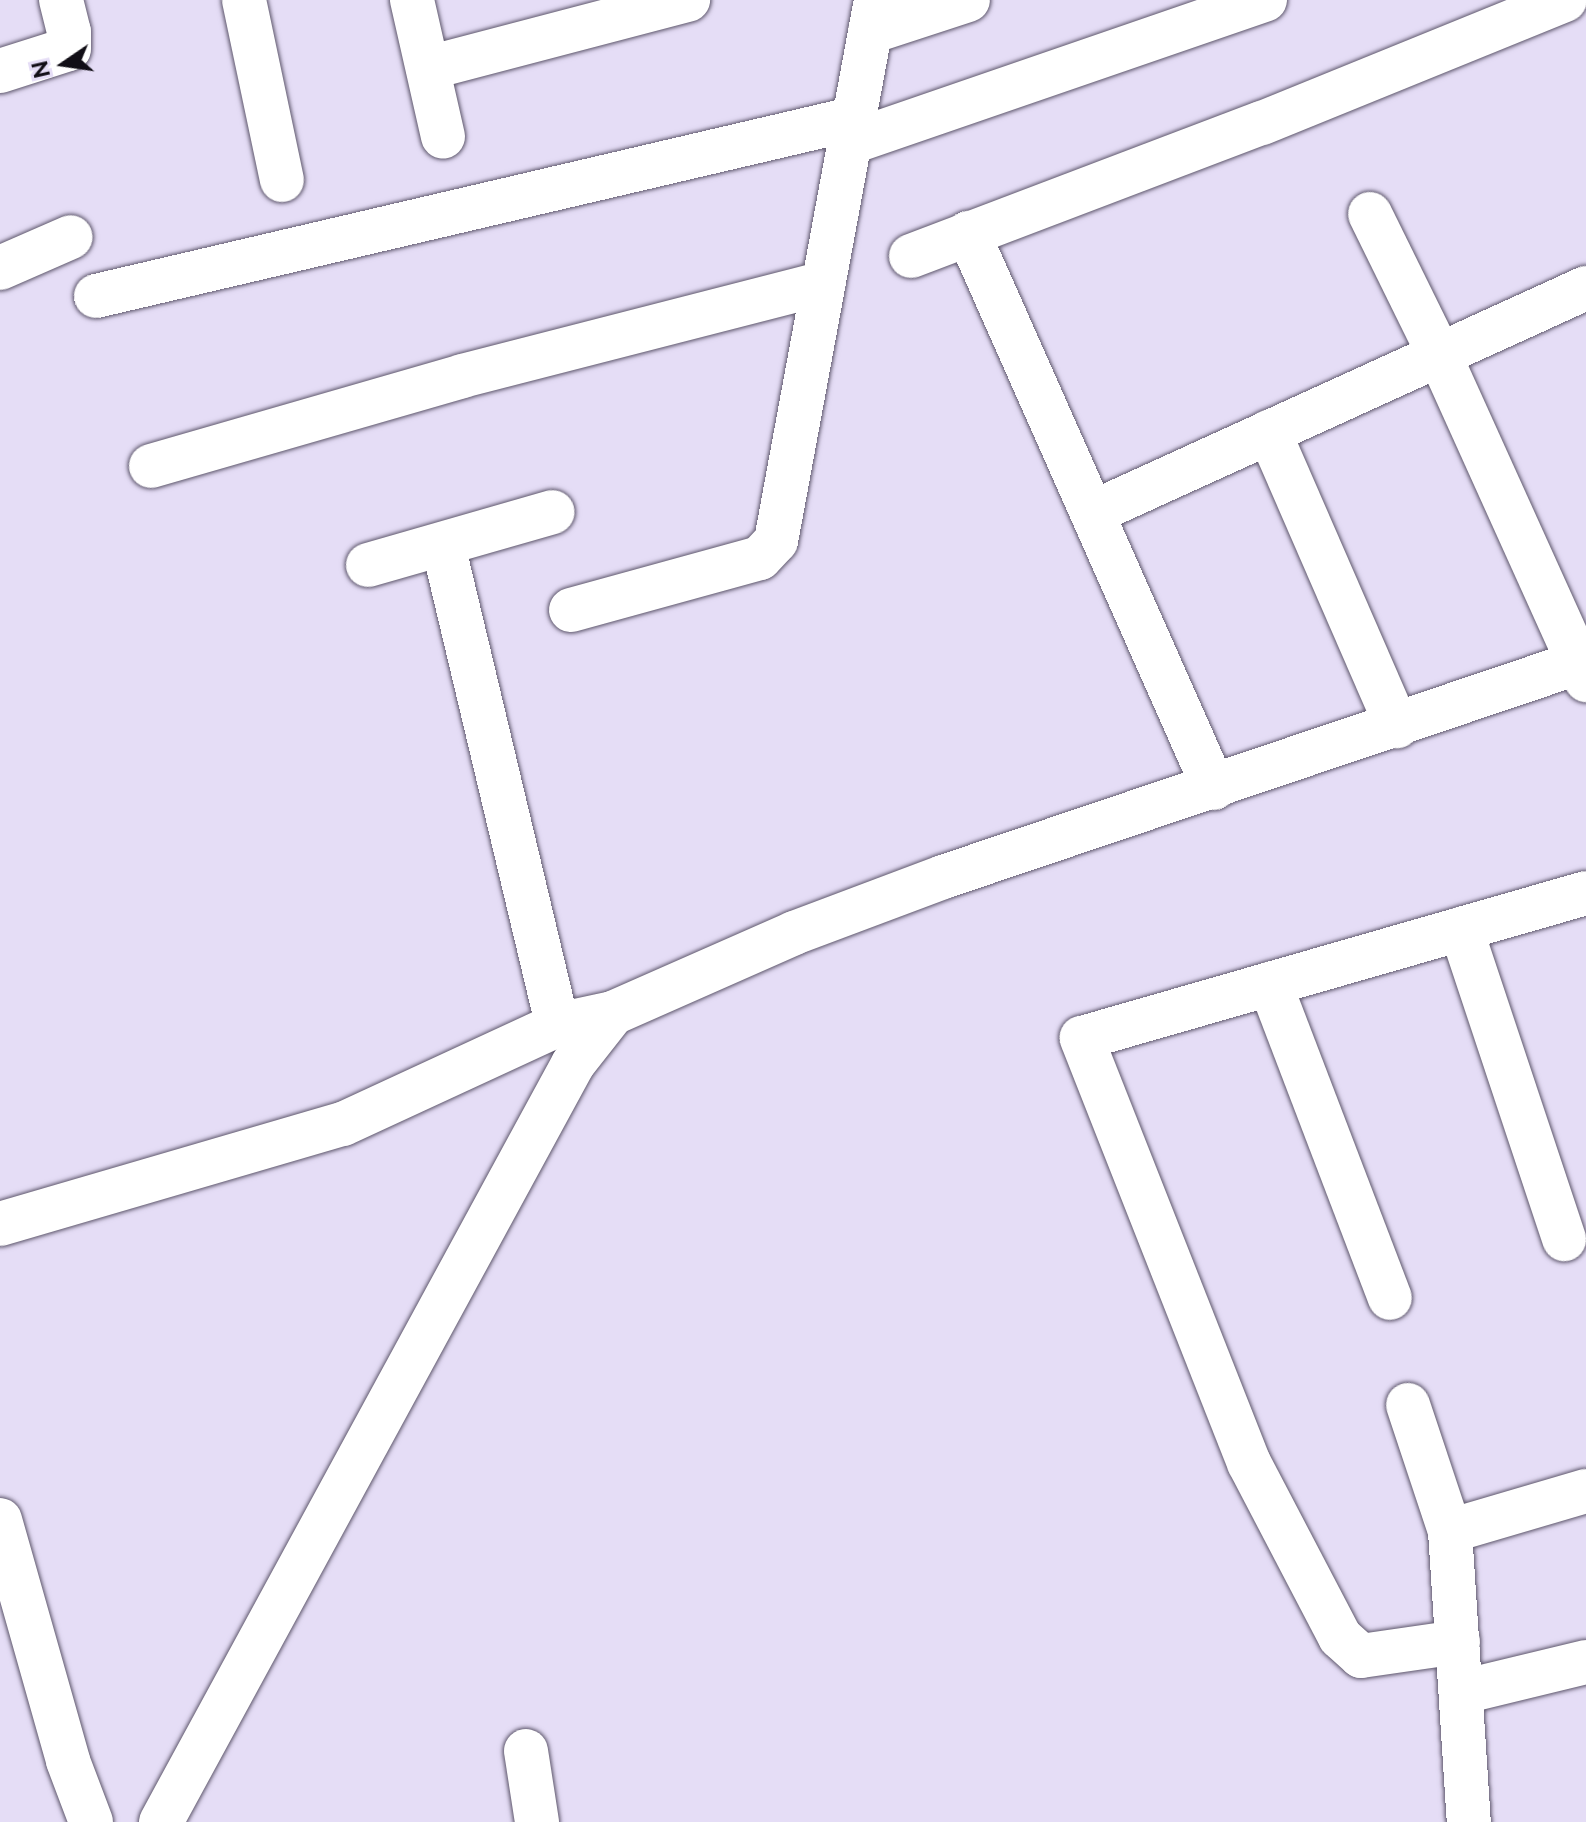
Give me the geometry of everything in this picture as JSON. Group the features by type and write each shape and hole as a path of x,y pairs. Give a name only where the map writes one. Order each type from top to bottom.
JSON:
{"street":[{"path":"0,71 69,49 69,32 61,0"},
{"path":"244,0 282,180"},
{"path":"412,0 443,137"},
{"path":"428,68 688,0"},
{"path":"571,610 760,558 776,541 873,16 968,0"},
{"path":"96,296 851,131 1265,0"},
{"path":"911,256 1262,123 1565,0"},
{"path":"0,1224 343,1124 557,1025 613,1013 824,921 943,877 1584,667 1439,354 1370,214"},
{"path":"968,233 1214,788"},
{"path":"0,268 71,237"},
{"path":"151,466 462,376 823,283"},
{"path":"1092,513 1586,288"},
{"path":"1269,432 1397,726"},
{"path":"368,565 553,512"},
{"path":"443,545 557,1025"},
{"path":"1458,1642 1361,1656 1340,1637 1249,1463 1082,1038 1586,893"},
{"path":"1461,929 1564,1239"},
{"path":"1270,984 1390,1298"},
{"path":"161,1822 566,1077 613,1013"},
{"path":"1408,1405 1450,1531 1469,1822"},
{"path":"1450,1531 1586,1491"},
{"path":"0,1520 68,1761 91,1822"},
{"path":"1462,1692 1586,1662"},
{"path":"526,1751 537,1822"}]}
